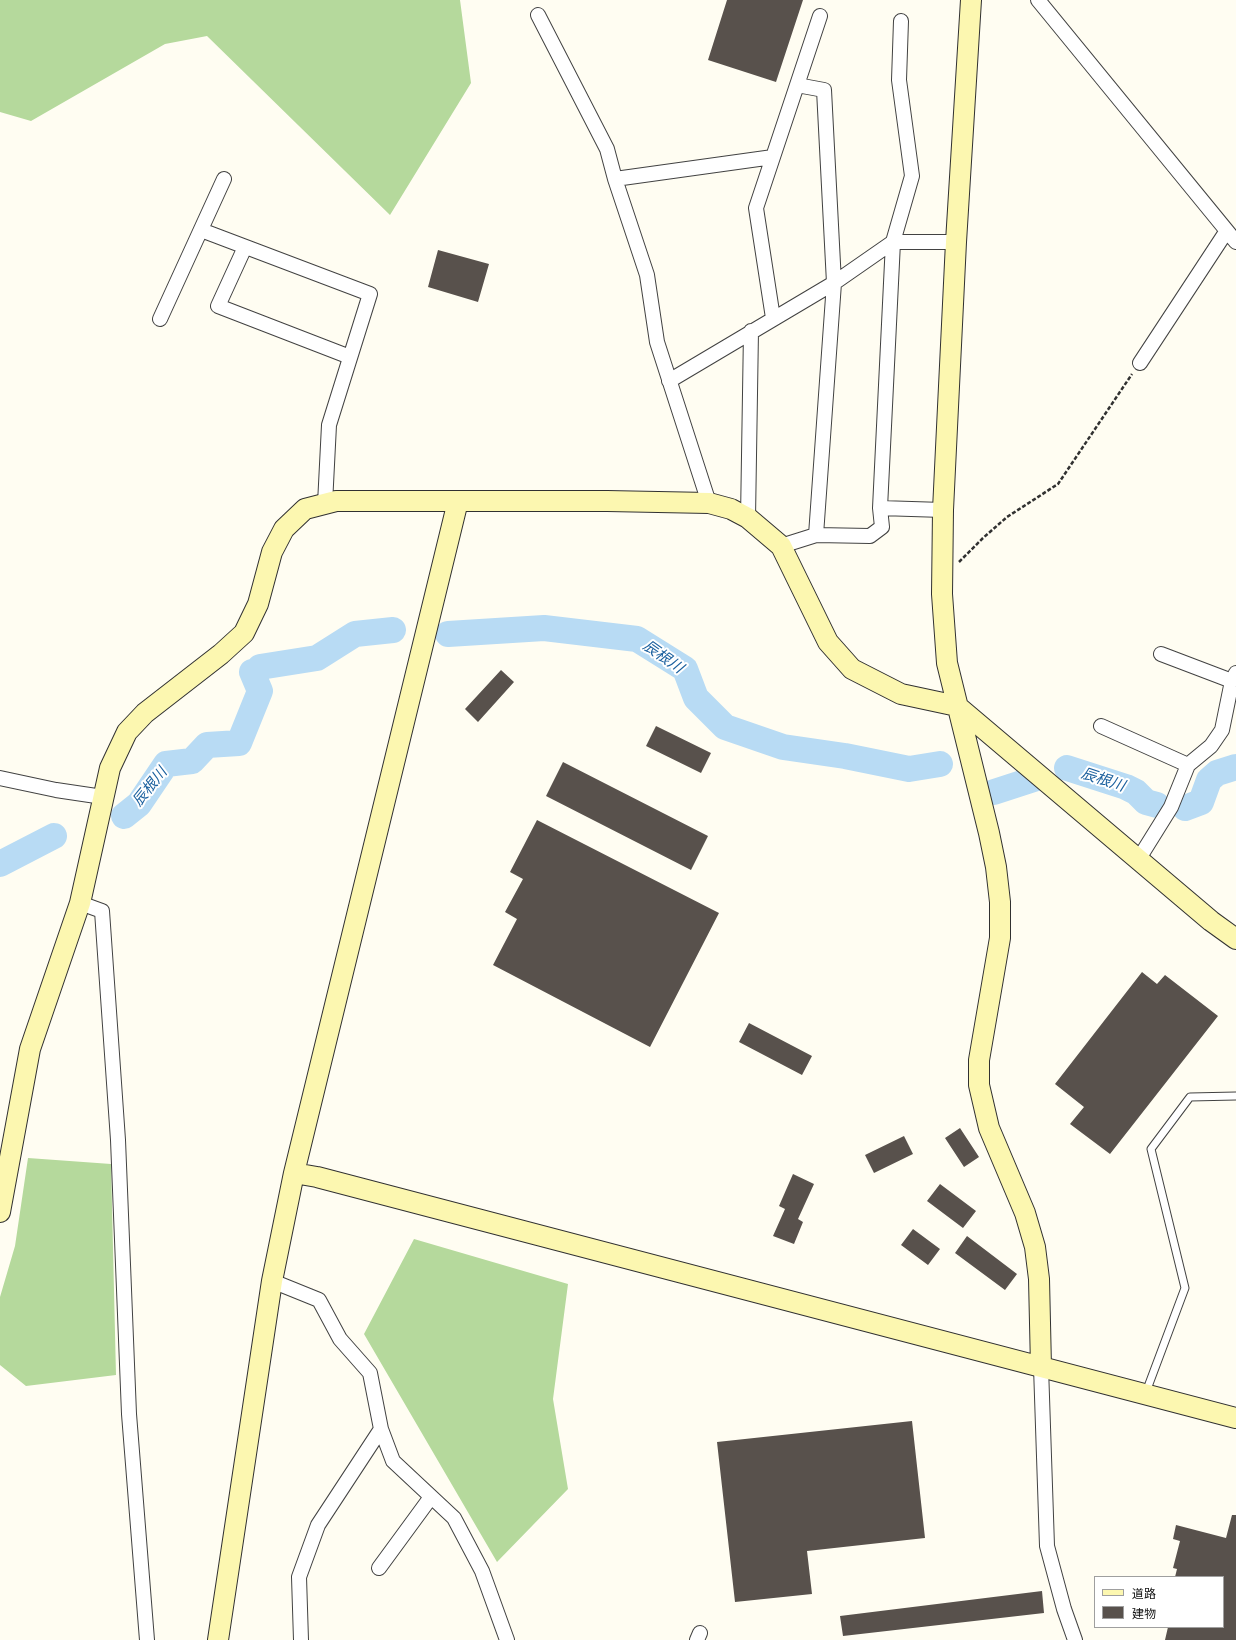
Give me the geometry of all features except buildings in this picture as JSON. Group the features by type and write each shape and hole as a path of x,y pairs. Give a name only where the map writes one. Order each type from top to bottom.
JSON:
{"street":[{"path":"972,0 956,242 943,510 942,574 947,663 956,706 989,833 996,867 1000,902 1000,938 979,1060 979,1084 989,1128 1025,1213 1035,1247 1039,1279 1047,1546 1064,1609 1075,1640"},
{"path":"1038,0 1130,110 1231,237 1140,363"},
{"path":"538,15 607,149 647,275 657,342 709,503"},
{"path":"773,318 756,208 820,16"},
{"path":"781,546 816,535 870,536 882,527 880,508 893,242 912,176 899,80 901,21"},
{"path":"798,85 824,90 834,284 816,535"},
{"path":"615,178 773,157"},
{"path":"160,319 224,179"},
{"path":"201,230 370,294 329,425 325,504"},
{"path":"669,381 773,318 834,284 893,242 956,242"},
{"path":"244,247 218,306 350,356"},
{"path":"748,518 751,331"},
{"path":"0,1212 30,1048 80,903 110,768 127,732 146,713 221,654 244,633 258,604 272,552 284,529 305,509 336,501 709,503 730,509 748,518 781,546 828,642 852,669 901,694 956,706 1211,922 1236,940"},
{"path":"218,1640 272,1281 294,1172 458,501"},
{"path":"880,508 943,510"},
{"path":"1138,860 1171,807 1188,765 1211,746 1222,730 1234,677 1161,654"},
{"path":"1100,726 1188,765"},
{"path":"0,778 56,790 103,796"},
{"path":"80,903 102,911 118,1140 129,1414 147,1640"},
{"path":"294,1172 1236,1418"},
{"path":"272,1281 319,1300 340,1339 370,1373 381,1429 394,1461 454,1518 482,1571 507,1640"},
{"path":"301,1640 299,1577 318,1525 381,1429"},
{"path":"379,1568 431,1497"}],"lane":[{"path":"1145,1394 1185,1288 1151,1149 1190,1097 1236,1096"}],"path":[{"path":"942,574 957,564 982,538 1007,517 1058,484 1140,363"}],"green space":[{"path":"0,0 460,0 471,83 390,215 207,36 165,44 31,121 0,112"},
{"path":"28,1158 111,1164 116,1375 26,1386 0,1365 0,1297 15,1246"},
{"path":"414,1239 568,1284 553,1399 568,1489 497,1562 364,1334"}],"waterway":[{"name":"辰根川","path":"448,634 544,628 637,639 685,669 696,698 725,727 783,747 845,756 909,769 940,764"},
{"name":"辰根川","path":"260,667 317,658 355,634 393,630"},
{"name":"辰根川","path":"124,816 139,804 166,764 192,761 207,745 239,743 260,691 252,672"},
{"name":"辰根川","path":"1185,808 1201,802 1209,780 1217,773 1236,767"},
{"name":"辰根川","path":"1067,768 1126,787 1136,792 1146,802 1157,805"},
{"name":"辰根川","path":"994,792 1034,779"},
{"name":"辰根川","path":"0,864 54,836"}]}
